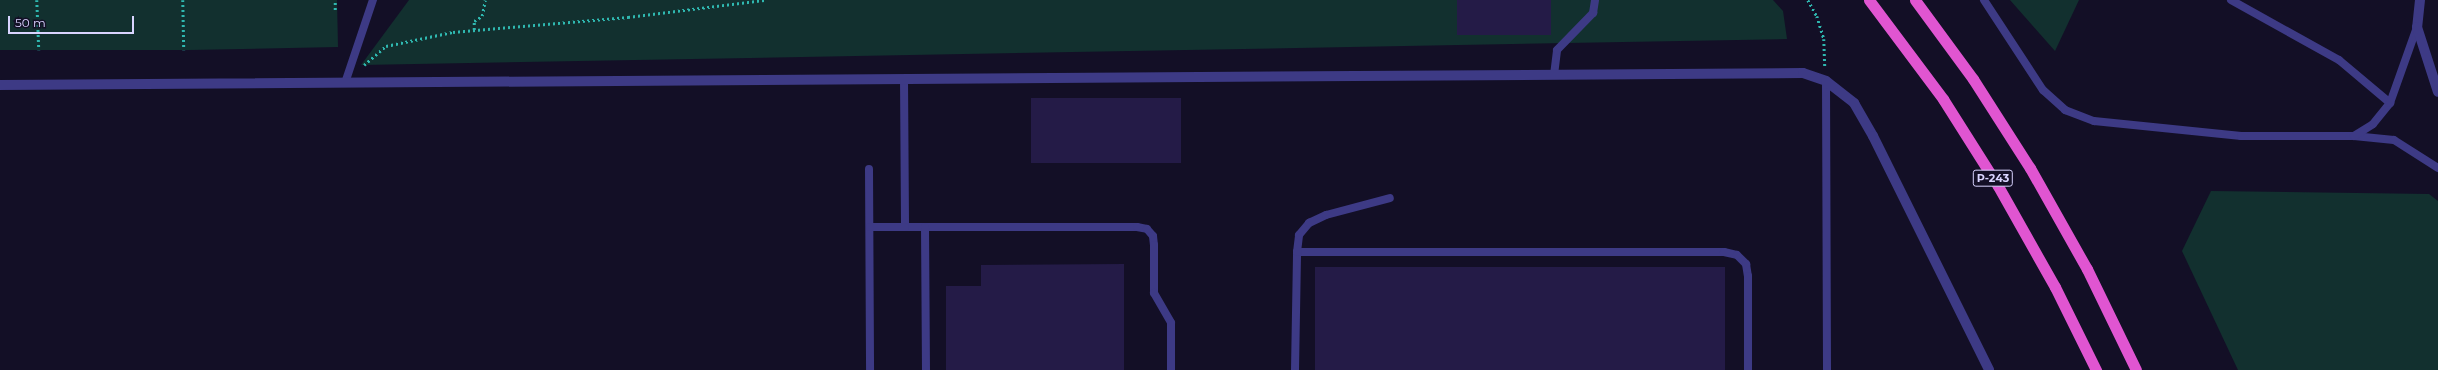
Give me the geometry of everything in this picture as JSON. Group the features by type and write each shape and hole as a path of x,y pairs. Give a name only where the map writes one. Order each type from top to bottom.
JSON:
{"highway":[{"name":"Р-243","path":"1869,0 1943,99 1991,174 2026,233 2096,370"},
{"name":"Р-243","path":"1915,0 1973,79 2030,168 2087,269 2136,370"}],"street":[{"path":"2420,0 2417,27 2438,92"},
{"path":"0,85 1803,73 1826,81 1854,103 1873,136 1989,370"}],"lane":[{"path":"345,83 373,0"},
{"path":"1554,75 1557,50 1593,13 1595,0"},
{"path":"1984,0 2043,90 2065,110 2094,121 2241,136 2354,136 2394,140 2438,168"},
{"path":"2231,0 2339,60 2390,103"},
{"path":"2354,136 2373,124 2390,103 2417,27"},
{"path":"904,79 905,227"},
{"path":"1826,81 1827,370"},
{"path":"869,169 870,370"},
{"path":"1296,370 1297,252 1299,235 1309,223 1326,215 1390,198"},
{"path":"870,227 1137,227 1147,229 1153,236 1154,245 1154,293 1171,323 1171,370"},
{"path":"925,227 926,370"},
{"path":"1297,252 1724,252 1737,255 1746,264 1748,276 1748,370"}],"path":[{"path":"37,0 39,50"},
{"path":"183,0 184,50"},
{"path":"335,0 335,10"},
{"path":"474,30 474,21 482,16 485,0"},
{"path":"386,46 474,30 628,17 765,0"},
{"path":"1808,0 1817,16 1824,39 1826,81"}],"green space":[{"path":"0,0 337,0 338,47 189,50 0,50"},
{"path":"409,0 1773,0 1783,11 1787,39 361,65"},
{"path":"2010,0 2079,0 2055,51"},
{"path":"2211,191 2429,194 2438,201 2438,370 2238,370 2182,251"}],"building":[{"path":"1457,0 1551,0 1551,35 1457,35"},
{"path":"1031,98 1181,98 1181,163 1031,163"},
{"path":"1124,264 1124,370 946,370 946,286 981,286 981,265"},
{"path":"1315,267 1725,267 1725,370 1315,370"}]}
